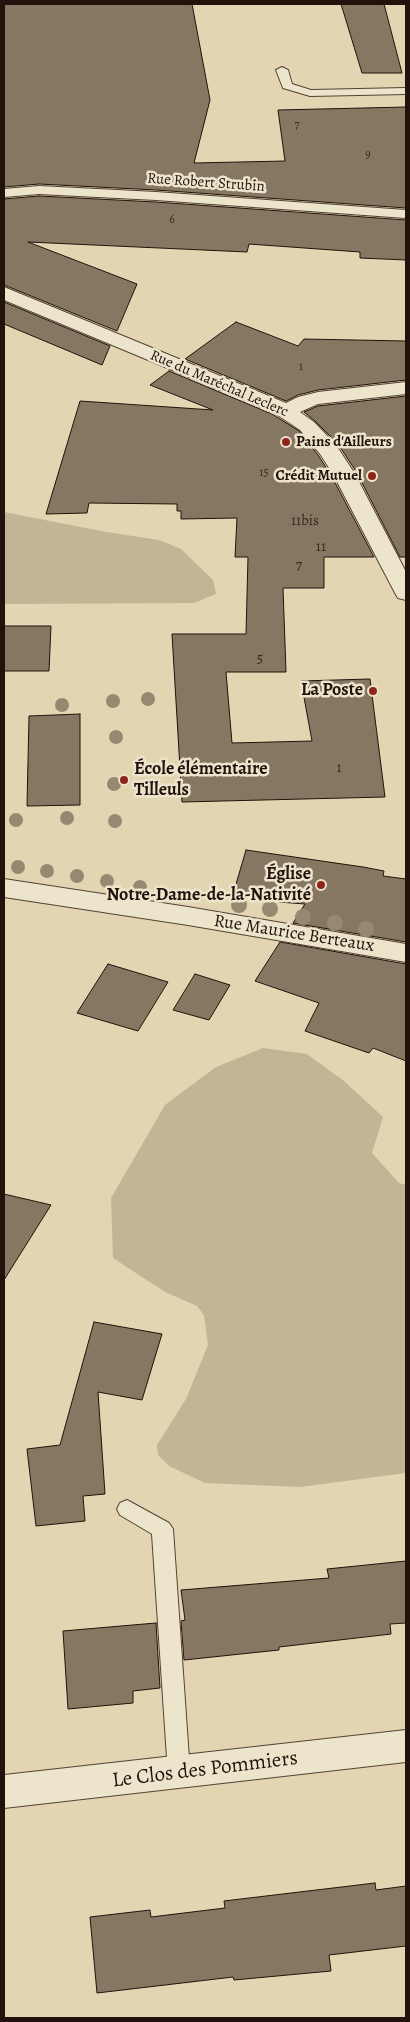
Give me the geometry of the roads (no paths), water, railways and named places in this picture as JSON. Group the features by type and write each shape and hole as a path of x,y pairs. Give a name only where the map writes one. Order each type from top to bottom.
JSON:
{"street":[{"name":"Rue du Maréchal Leclerc","path":"4,293 286,411 307,426 328,450 344,474 406,593"},
{"path":"286,411 305,401 318,398 406,388"},
{"name":"Rue Maurice Berteaux","path":"4,888 188,916 406,953"},
{"name":"Le Clos des Pommiers","path":"4,1792 406,1746"}],"lane":[{"path":"282,70 288,86 310,93 406,91"},
{"name":"Rue Robert Strubin","path":"4,193 39,190 156,196 406,214"},
{"path":"126,1509 162,1529 179,1773"}],"place":[{"name":"Pains d'Ailleurs","path":"286,442"},
{"name":"Crédit Mutuel","path":"372,476"},
{"name":"La Poste","path":"373,691"},
{"name":"École élémentaire Tilleuls","path":"124,780"},
{"name":"Église Notre-Dame-de-la-Nativité","path":"321,885"}]}
